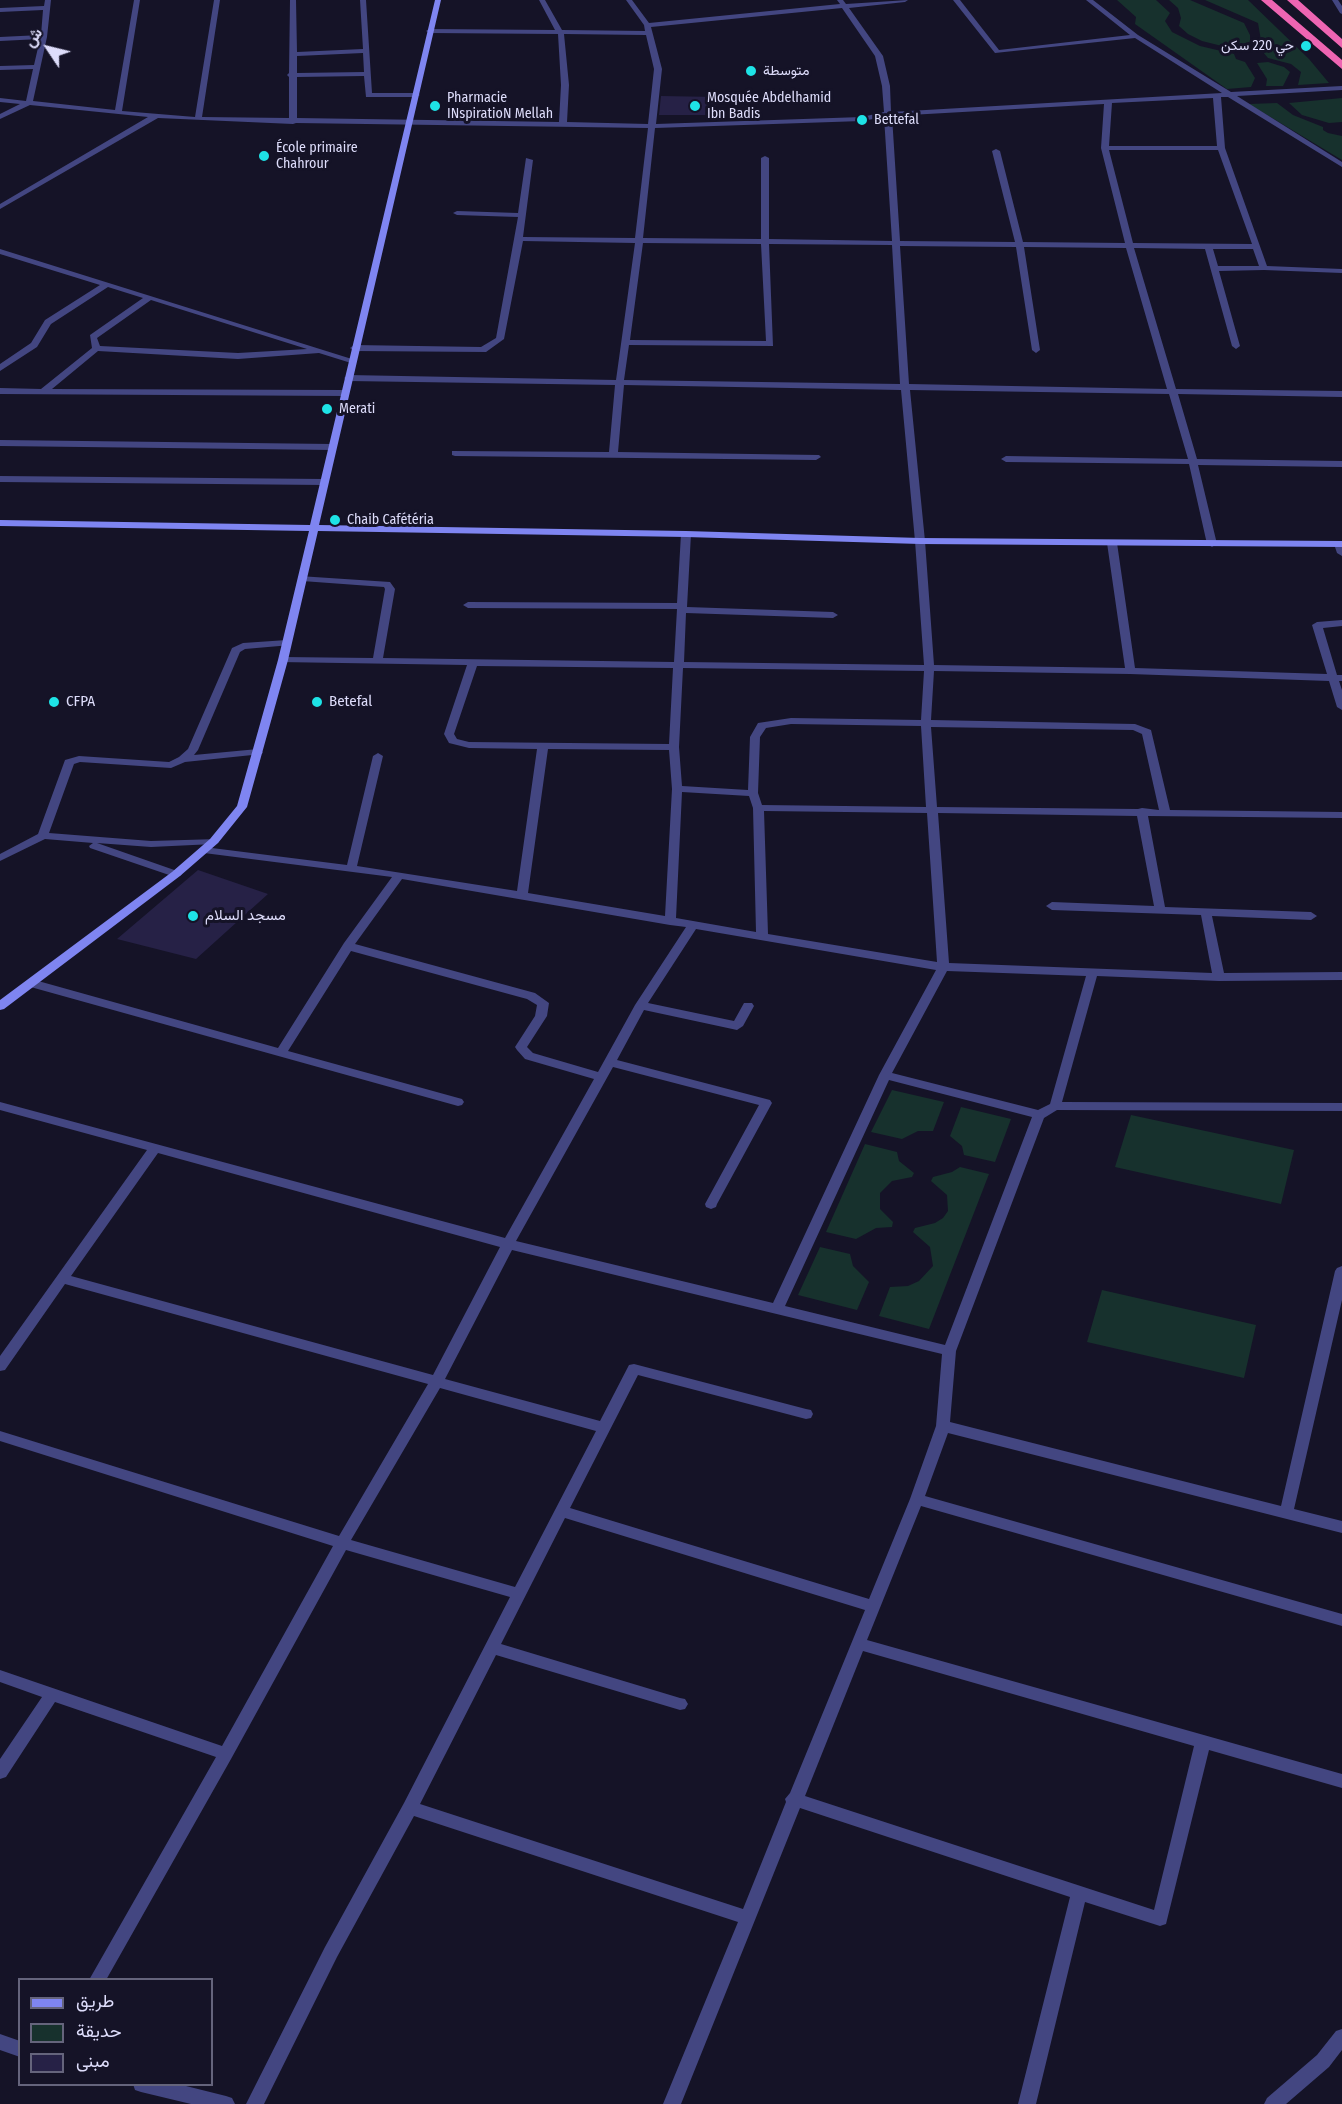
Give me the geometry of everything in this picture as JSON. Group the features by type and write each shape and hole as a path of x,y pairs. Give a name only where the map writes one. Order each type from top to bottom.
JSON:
{"highway":[{"path":"1266,0 1342,66"},
{"path":"1292,0 1342,45"}],"street":[{"path":"118,113 137,0"},
{"path":"198,118 217,0"},
{"path":"292,122 293,0"},
{"path":"363,0 369,95 416,95"},
{"path":"0,1006 176,874 214,842 242,807 283,660 351,360 411,122 429,31 438,0"},
{"path":"542,0 561,34 565,85 563,124"},
{"path":"613,454 658,69 647,25 629,0"},
{"path":"647,25 842,3 905,0"},
{"path":"956,0 997,52 1136,36"},
{"path":"1089,0 1136,36 1342,165"},
{"path":"1335,0 1342,12"},
{"path":"777,1309 885,1075 943,967 930,808 926,725 929,668 920,541 905,387 886,86 879,56 842,3"},
{"path":"0,10 47,4 44,37 29,103"},
{"path":"429,31 561,34 650,33"},
{"path":"0,39 44,37"},
{"path":"293,54 367,51"},
{"path":"0,69 37,67"},
{"path":"291,75 368,74"},
{"path":"0,100 118,113 292,122 651,126 862,119 887,114 1342,88"},
{"path":"1217,96 1221,148 1264,268"},
{"path":"1108,102 1105,148 1130,245 1193,461 1212,544"},
{"path":"0,117 29,103"},
{"path":"0,207 157,115"},
{"path":"1105,148 1221,148"},
{"path":"996,151 1020,245 1036,351"},
{"path":"625,342 770,344 765,242 765,158"},
{"path":"354,348 483,350 500,339 519,239 529,160"},
{"path":"457,213 522,215"},
{"path":"519,239 896,244 1256,245"},
{"path":"1208,246 1236,346"},
{"path":"0,251 351,360"},
{"path":"1214,269 1342,271"},
{"path":"0,368 34,345 48,322 108,284"},
{"path":"96,348 93,337 150,297"},
{"path":"42,392 96,348 167,354 238,356 322,351"},
{"path":"348,378 1342,394"},
{"path":"0,392 344,393"},
{"path":"0,443 332,447"},
{"path":"455,453 816,457"},
{"path":"1006,459 1342,464"},
{"path":"0,479 324,482"},
{"path":"0,524 1341,547"},
{"path":"670,921 676,789 674,747 686,534"},
{"path":"1112,543 1130,671"},
{"path":"302,578 387,584 390,589 378,660"},
{"path":"468,605 683,608 833,615"},
{"path":"1342,623 1317,625 1337,678 1342,707"},
{"path":"43,836 69,762 79,759 171,765 183,759 193,750 236,650 243,646 287,643"},
{"path":"283,660 1130,671 1337,678"},
{"path":"473,661 449,734 453,741 469,746 674,747"},
{"path":"762,935 758,808 753,793 755,737 762,725 791,721 1135,727 1147,732 1165,811"},
{"path":"522,895 543,747"},
{"path":"183,759 258,752"},
{"path":"351,870 378,756"},
{"path":"676,789 753,793"},
{"path":"758,808 930,808 1342,815"},
{"path":"1142,811 1160,911"},
{"path":"0,858 43,836 151,844 214,842"},
{"path":"79,840 176,874"},
{"path":"204,850 399,875 943,967 1219,978 1342,976"},
{"path":"281,1052 348,946 399,875"},
{"path":"1052,906 1311,916"},
{"path":"1206,913 1219,978"},
{"path":"98,1978 226,1754 342,1543 437,1380 508,1244 641,1005 692,926"},
{"path":"348,946 531,996 543,1003 541,1016 521,1047 529,1056 602,1077"},
{"path":"1055,1106 1092,974"},
{"path":"31,983 458,1102"},
{"path":"641,1005 737,1026 748,1005"},
{"path":"610,1062 766,1103 711,1204"},
{"path":"885,1075 1039,1115"},
{"path":"0,1106 508,1244 949,1351"},
{"path":"672,2104 793,1799 917,1499 943,1426 949,1351 1039,1115 1055,1106 1342,1107"},
{"path":"0,1366 5,1350 63,1279 155,1148"},
{"path":"1286,1513 1342,1272"},
{"path":"63,1279 602,1427"},
{"path":"255,2104 331,1952 410,1808 520,1594 602,1427 634,1369 806,1414"},
{"path":"943,1426 1342,1527"},
{"path":"1,1439 342,1543 520,1594"},
{"path":"917,1499 1342,1620"},
{"path":"560,1511 873,1606"},
{"path":"859,1644 1342,1781"},
{"path":"492,1648 680,1704"},
{"path":"0,1676 226,1754"},
{"path":"0,1772 52,1694"},
{"path":"793,1799 1160,1919 1203,1742"},
{"path":"410,1808 746,1917"},
{"path":"1027,2104 1079,1892"},
{"path":"1273,2104 1323,2061 1342,2037"},
{"path":"0,2042 18,2048"},
{"path":"145,2086 226,2104"}],"green space":[{"path":"1117,0 1156,0 1170,13 1165,21 1172,32 1200,46 1234,54 1236,59 1245,62 1255,78 1251,87 1227,89 1135,24 1136,17"},
{"path":"1169,0 1190,0 1244,23 1250,35 1250,50 1242,51 1202,41 1188,34 1179,26 1181,18 1178,8"},
{"path":"1205,0 1248,0 1309,59 1329,83 1298,85 1301,72 1291,64 1268,58 1263,52 1258,23"},
{"path":"1268,62 1284,67 1290,72 1283,86 1266,86 1267,79 1257,63"},
{"path":"1342,98 1342,122 1329,123 1302,115 1289,103"},
{"path":"1277,103 1293,115 1323,127 1323,130 1328,133 1342,136 1342,160 1249,104"},
{"path":"892,1090 944,1102 933,1131 918,1131 902,1139 871,1132"},
{"path":"961,1107 1011,1119 995,1162 964,1155 962,1146 950,1136"},
{"path":"1131,1115 1294,1150 1281,1204 1115,1167"},
{"path":"865,1144 897,1152 899,1161 914,1173 912,1177 892,1181 880,1193 880,1209 893,1222 892,1227 876,1228 856,1239 826,1232"},
{"path":"960,1167 989,1174 929,1329 879,1316 890,1287 908,1286 919,1281 933,1266 930,1247 913,1232 915,1228 935,1223 943,1218 948,1211 947,1195 931,1181 933,1177 952,1172"},
{"path":"820,1247 850,1254 853,1266 869,1282 857,1310 798,1295"},
{"path":"1102,1290 1256,1325 1244,1378 1087,1342"}],"building":[{"name":"Mosquée Abdelhamid Ibn Badis","path":"661,96 717,97 715,115 659,115"},
{"name":"مسجد السلام","path":"198,870 268,894 196,959 117,939"}],"place":[{"name":"حي 220 سكن","path":"1306,46"},
{"name":"متوسطة","path":"751,71"},
{"name":"Pharmacie INspiratioN Mellah","path":"435,106"},
{"name":"Mosquée Abdelhamid Ibn Badis","path":"695,106"},
{"name":"Bettefal","path":"862,120"},
{"name":"École primaire Chahrour","path":"264,156"},
{"name":"Merati","path":"327,409"},
{"name":"Chaib Cafétéria","path":"335,520"},
{"name":"CFPA","path":"54,702"},
{"name":"Betefal","path":"317,702"},
{"name":"مسجد السلام","path":"193,916"}]}
